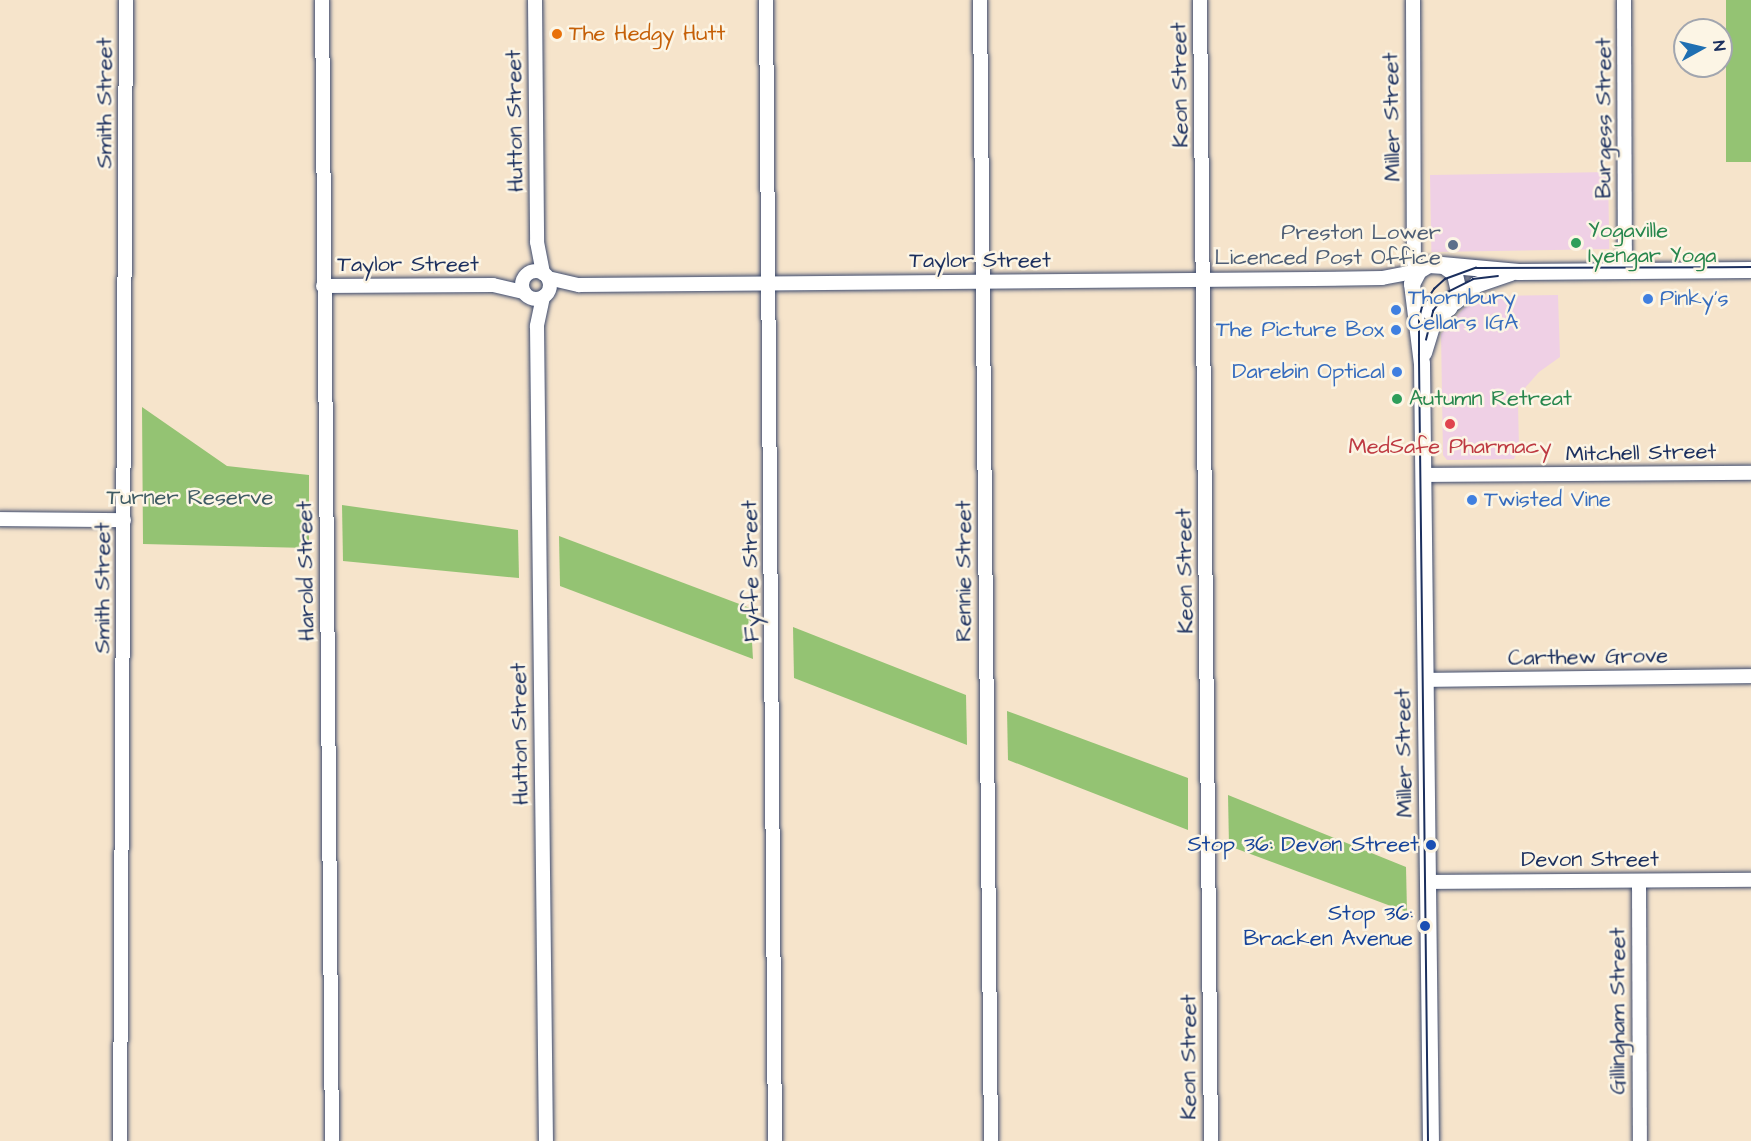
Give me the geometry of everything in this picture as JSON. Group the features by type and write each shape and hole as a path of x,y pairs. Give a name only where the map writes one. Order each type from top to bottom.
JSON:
{"street":[{"name":"Smith Street","path":"120,1141 126,0"},
{"name":"Harold Street","path":"322,0 332,1141"},
{"name":"Hutton Street","path":"535,0 546,1141"},
{"name":"Fyffe Street","path":"766,0 775,1141"},
{"name":"Rennie Street","path":"980,0 991,1141"},
{"name":"Keon Street","path":"1200,0 1211,1141"},
{"name":"Miller Street","path":"1413,0 1415,232 1413,262 1416,275"},
{"name":"Burgess Street","path":"1624,0 1624,271"},
{"name":"Miller Street","path":"1415,232 1423,258 1439,265"},
{"path":"1439,265 1450,269 1458,281 1458,296 1450,306 1441,311 1429,311 1414,297 1416,275 1426,267 1439,265 1517,271 1751,270"},
{"name":"Miller Street","path":"1422,364 1426,341 1432,326 1450,306 1476,285 1517,271"},
{"name":"Taylor Street","path":"323,286 1203,280 1382,278 1408,273 1416,275"},
{"name":"Taylor Street","path":"1382,278 1404,285 1414,297"},
{"name":"Miller Street","path":"1414,297 1422,364 1431,1141"},
{"name":"Mitchell Street","path":"1424,475 1751,473"},
{"path":"0,519 124,520"},
{"name":"Carthew Grove","path":"1425,680 1751,676"},
{"name":"Devon Street","path":"1428,882 1751,880"},
{"name":"Gillingham Street","path":"1639,881 1640,1141"}],"shaded area":[{"path":"1608,172 1609,249 1431,252 1430,175"},
{"path":"1558,295 1560,357 1539,372 1524,389 1518,405 1519,447 1514,459 1447,460 1443,455 1441,334 1475,296"}],"green space":[{"path":"1726,0 1751,0 1751,162 1726,162 1726,78 1733,78 1733,18 1726,18"},
{"name":"Turner Reserve","path":"142,407 227,466 309,475 309,548 143,544"},
{"path":"342,505 518,530 519,578 343,561"},
{"path":"559,536 750,608 753,659 560,586"},
{"path":"793,627 966,695 967,745 794,678"},
{"path":"1007,711 1188,778 1188,830 1008,760"},
{"path":"1228,795 1406,867 1407,912 1229,846"}],"tram line":[{"path":"1428,1141 1419,355 1419,319 1422,307 1434,289 1445,279 1476,268 1751,267"},
{"path":"1426,340 1433,311 1448,292 1473,279 1498,276"}],"place":[{"name":"The Hedgy Hutt","path":"557,34"},
{"name":"Yogaville Iyengar Yoga","path":"1576,243"},
{"name":"Preston Lower Licenced Post Office","path":"1453,245"},
{"name":"Pinky's","path":"1648,299"},
{"name":"Thornbury Cellars IGA","path":"1396,310"},
{"name":"The Picture Box","path":"1396,330"},
{"name":"Darebin Optical","path":"1397,372"},
{"name":"Autumn Retreat","path":"1397,399"},
{"name":"MedSafe Pharmacy","path":"1450,424"},
{"name":"Twisted Vine","path":"1472,500"},
{"name":"Stop 36: Devon Street","path":"1431,845"},
{"name":"Stop 36: Bracken Avenue","path":"1425,926"}]}
